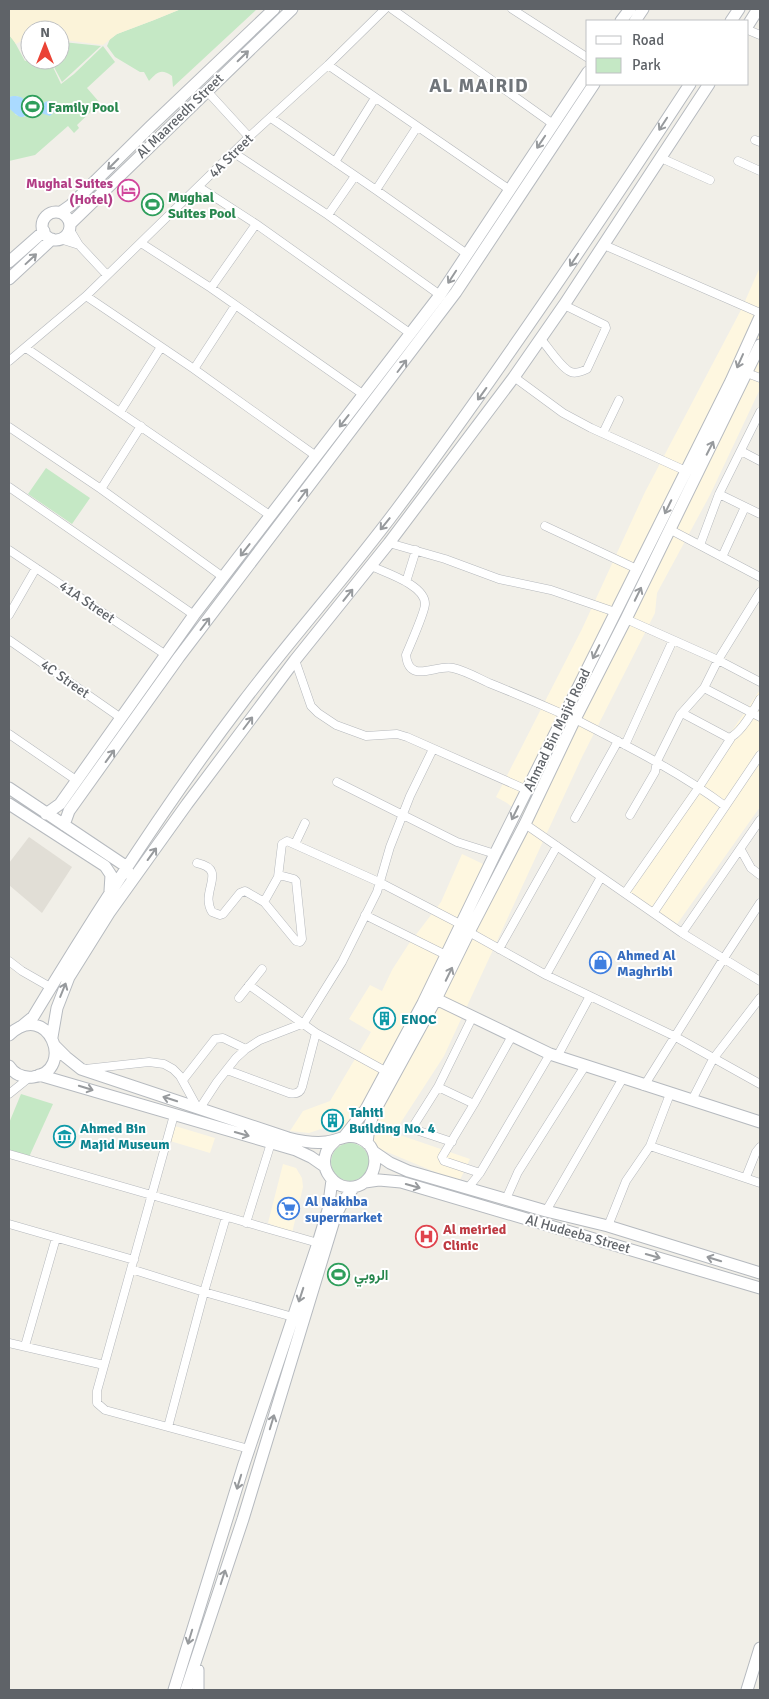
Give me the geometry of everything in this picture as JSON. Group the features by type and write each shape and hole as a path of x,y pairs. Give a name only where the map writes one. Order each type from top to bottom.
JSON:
{"street":[{"name":"Al Maareedh Street","path":"61,212 71,205 274,9"},
{"name":"Al Maareedh Street","path":"70,227 206,90 292,9"},
{"name":"4A Street","path":"9,361 86,296 249,137 328,65 385,9"},
{"path":"392,9 553,124"},
{"path":"512,9 586,57"},
{"path":"622,20 630,9"},
{"path":"636,20 643,9"},
{"path":"732,20 739,9"},
{"path":"749,23 757,10"},
{"path":"328,65 510,190"},
{"path":"46,814 56,807 194,615 440,295 586,75"},
{"path":"64,825 67,815 179,657 456,292 593,85"},
{"path":"9,1035 33,1017 127,866 243,702 395,512 485,389 601,220 689,85"},
{"path":"109,913 295,660 389,543 514,377 604,245 708,85"},
{"path":"206,90 249,137"},
{"path":"335,162 375,98"},
{"path":"271,118 467,254"},
{"path":"376,190 417,127"},
{"path":"234,153 328,215 440,295"},
{"path":"661,158 710,180"},
{"path":"738,161 760,171"},
{"path":"328,215 355,176"},
{"path":"199,187 256,224 411,334"},
{"path":"78,245 52,237 42,225 46,217 54,212 61,212 66,216 78,245 107,275"},
{"path":"211,288 256,224"},
{"path":"9,262 52,237 66,236 70,227"},
{"path":"9,279 52,237"},
{"path":"141,243 211,288 364,395"},
{"path":"604,245 760,312"},
{"path":"86,296 194,369 316,456"},
{"path":"541,339 566,368 572,372 587,369 606,325 564,305"},
{"path":"194,369 235,306"},
{"name":"Ahmad Bin Majid Road","path":"339,1139 361,1116 387,1072 446,955 465,928 525,824 615,612 731,381 760,317"},
{"name":"Ahmad Bin Majid Road","path":"370,1147 368,1127 374,1112 436,999 495,854 527,790 626,619 748,373 760,345"},
{"path":"120,412 161,347"},
{"path":"26,348 271,516"},
{"path":"748,373 760,378"},
{"path":"514,377 563,413 602,433 686,470"},
{"path":"602,433 619,400"},
{"path":"700,546 719,494 760,412"},
{"path":"100,489 141,426"},
{"path":"9,427 223,577"},
{"path":"752,430 760,433"},
{"path":"741,451 760,461"},
{"path":"9,487 194,615"},
{"path":"719,494 760,514"},
{"path":"722,557 745,507"},
{"path":"545,526 637,569"},
{"path":"669,529 760,577"},
{"path":"389,543 445,559 498,579 551,590 615,612"},
{"name":"41A Street","path":"9,550 166,655"},
{"path":"406,582 416,550"},
{"path":"371,566 406,582 421,592 425,603 406,655 406,660 411,669 421,671 454,668 570,717 657,761 725,806"},
{"path":"9,615 36,568"},
{"path":"630,815 655,772 657,761 682,712 704,688 718,660 760,592"},
{"path":"626,619 718,660 760,682"},
{"name":"4C Street","path":"9,640 121,718"},
{"path":"575,818 621,743 673,640"},
{"path":"295,660 311,706 336,725 366,736 397,734 527,790"},
{"path":"704,688 760,717"},
{"path":"625,892 760,699"},
{"path":"682,712 726,738 731,738"},
{"path":"9,734 76,780"},
{"path":"199,1108 226,1070 246,1049 260,1040 304,1023 342,962 377,892 390,847 416,781 433,749"},
{"path":"654,912 760,755"},
{"path":"81,795 78,787 95,764 92,758"},
{"path":"337,782 457,842 495,854"},
{"path":"9,790 22,796 46,814 127,866 129,874 109,913 69,977 57,1008 54,1042 55,1055 52,1063 47,1070 9,1094"},
{"path":"9,804 108,870 112,880 110,892"},
{"path":"682,933 760,820"},
{"path":"295,844 305,823"},
{"path":"525,824 682,933 760,981"},
{"path":"57,835 89,852 95,850 95,846"},
{"path":"264,902 279,875 282,844 287,841 379,882 546,974 674,1036 760,1084"},
{"path":"499,949 556,846"},
{"path":"741,850 751,868 760,874"},
{"path":"196,863 207,865 212,870 208,902 212,912 220,915 223,914 243,891 264,902 296,941 300,942 302,939 296,880 279,875"},
{"path":"546,974 601,877"},
{"path":"644,1086 760,903"},
{"path":"366,915 446,955"},
{"path":"9,961 50,987"},
{"path":"239,998 262,969"},
{"path":"249,985 316,1032 387,1072"},
{"path":"468,1188 480,1173 590,996"},
{"path":"692,1100 714,1059 760,998"},
{"path":"436,999 554,1055 644,1086 760,1122"},
{"path":"452,1142 416,1130 414,1128 415,1122 438,1087 473,1016"},
{"path":"22,1026 30,1025 46,1031 66,1057 81,1069 297,1140 316,1143 352,1136 360,1138 370,1147 375,1166 373,1172 342,1202 335,1217 243,1519 186,1690"},
{"path":"226,1070 294,1094 302,1087 316,1032"},
{"path":"480,1173 444,1161 442,1157 512,1036"},
{"path":"183,1080 215,1039 223,1038 246,1049"},
{"path":"81,1069 154,1062 164,1064 173,1069 183,1080 199,1108"},
{"path":"506,1199 518,1172 585,1066"},
{"path":"9,1069 23,1076 35,1076 304,1153 324,1166 332,1180 339,1185 360,1185"},
{"path":"546,1211 623,1078"},
{"path":"438,1087 474,1104"},
{"path":"608,1226 626,1181 650,1146 670,1094"},
{"path":"174,1115 104,1364 97,1391 97,1403 106,1410 249,1449"},
{"path":"324,1166 324,1157 328,1148 339,1139"},
{"path":"246,1223 271,1143"},
{"path":"650,1146 760,1182"},
{"name":"Al Hudeeba Street","path":"370,1147 390,1163 408,1171 546,1211 608,1226 760,1273"},
{"path":"746,1177 756,1152 760,1147"},
{"path":"9,1154 318,1242"},
{"path":"174,1690 249,1449 328,1210 332,1180"},
{"name":"Al Hudeeba Street","path":"360,1185 379,1180 401,1182 760,1288"},
{"path":"168,1426 226,1217"},
{"path":"9,1224 134,1260"},
{"path":"25,1346 56,1238"},
{"path":"131,1269 294,1317"},
{"path":"9,1342 104,1364"},
{"path":"198,1690 197,1682 202,1644"},
{"path":"747,1690 760,1648"}],"shaded area":[{"path":"760,267 760,389 710,495 657,593 655,613 582,757 444,1056 394,1133 470,1159 459,1182 375,1147 336,1124 309,1133 290,1131 303,1111 330,1101 371,1032 349,1019 370,985 382,991 392,970 408,945 441,902 462,854 500,872 524,817 507,803 496,797 582,629 645,492 742,308"},
{"path":"760,690 760,807 675,927 623,889"},
{"path":"29,837 72,867 42,913 9,885 9,863"},
{"path":"175,1126 215,1138 210,1153 170,1141"},
{"path":"283,1164 296,1168 302,1178 303,1187 292,1233 268,1223"}],"green space":[{"path":"181,9 257,9 173,87 172,76 165,72 159,72 149,81 144,72 140,72 115,57 107,46 110,39 117,34"},
{"path":"9,35 20,52 20,70 54,70 61,84 103,46 115,62 87,88 100,103 77,125 79,128 74,133 68,126 35,155 9,161 9,105 16,115 24,117 35,111 42,113 55,105 48,101 35,106 17,96 9,97"},
{"path":"70,43 101,46 62,82 56,70 70,70"},
{"path":"46,468 90,498 72,524 28,494"},
{"path":"21,1094 53,1104 29,1157 9,1151 9,1123"},
{"path":"350,1143 364,1148 369,1162 364,1176 350,1181 336,1176 331,1162 336,1148"}],"sand":[{"path":"9,9 181,9 117,34 103,45 70,41 70,20 20,20 20,42 16,44 9,35"}],"water":[{"name":"Family Pool","path":"9,97 21,97 34,106 52,101 55,104 56,110 50,116 35,111 21,117 9,108"}],"place":[{"name":"Family Pool","path":"32,107"},
{"name":"Mughal Suites (Hotel)","path":"129,191"},
{"name":"Mughal Suites Pool","path":"152,205"},
{"name":"Ahmed Al Maghribi","path":"601,963"},
{"name":"ENOC","path":"385,1019"},
{"name":"Tahiti Building No. 4","path":"333,1120"},
{"name":"Ahmed Bin Majid Museum","path":"64,1136"},
{"name":"Al Nakhba supermarket","path":"289,1209"},
{"name":"Al meiried Clinic","path":"427,1237"},
{"name":"الروبي","path":"338,1275"}],"district":[{"name":"AL MAIRID","path":"479,86"}]}
